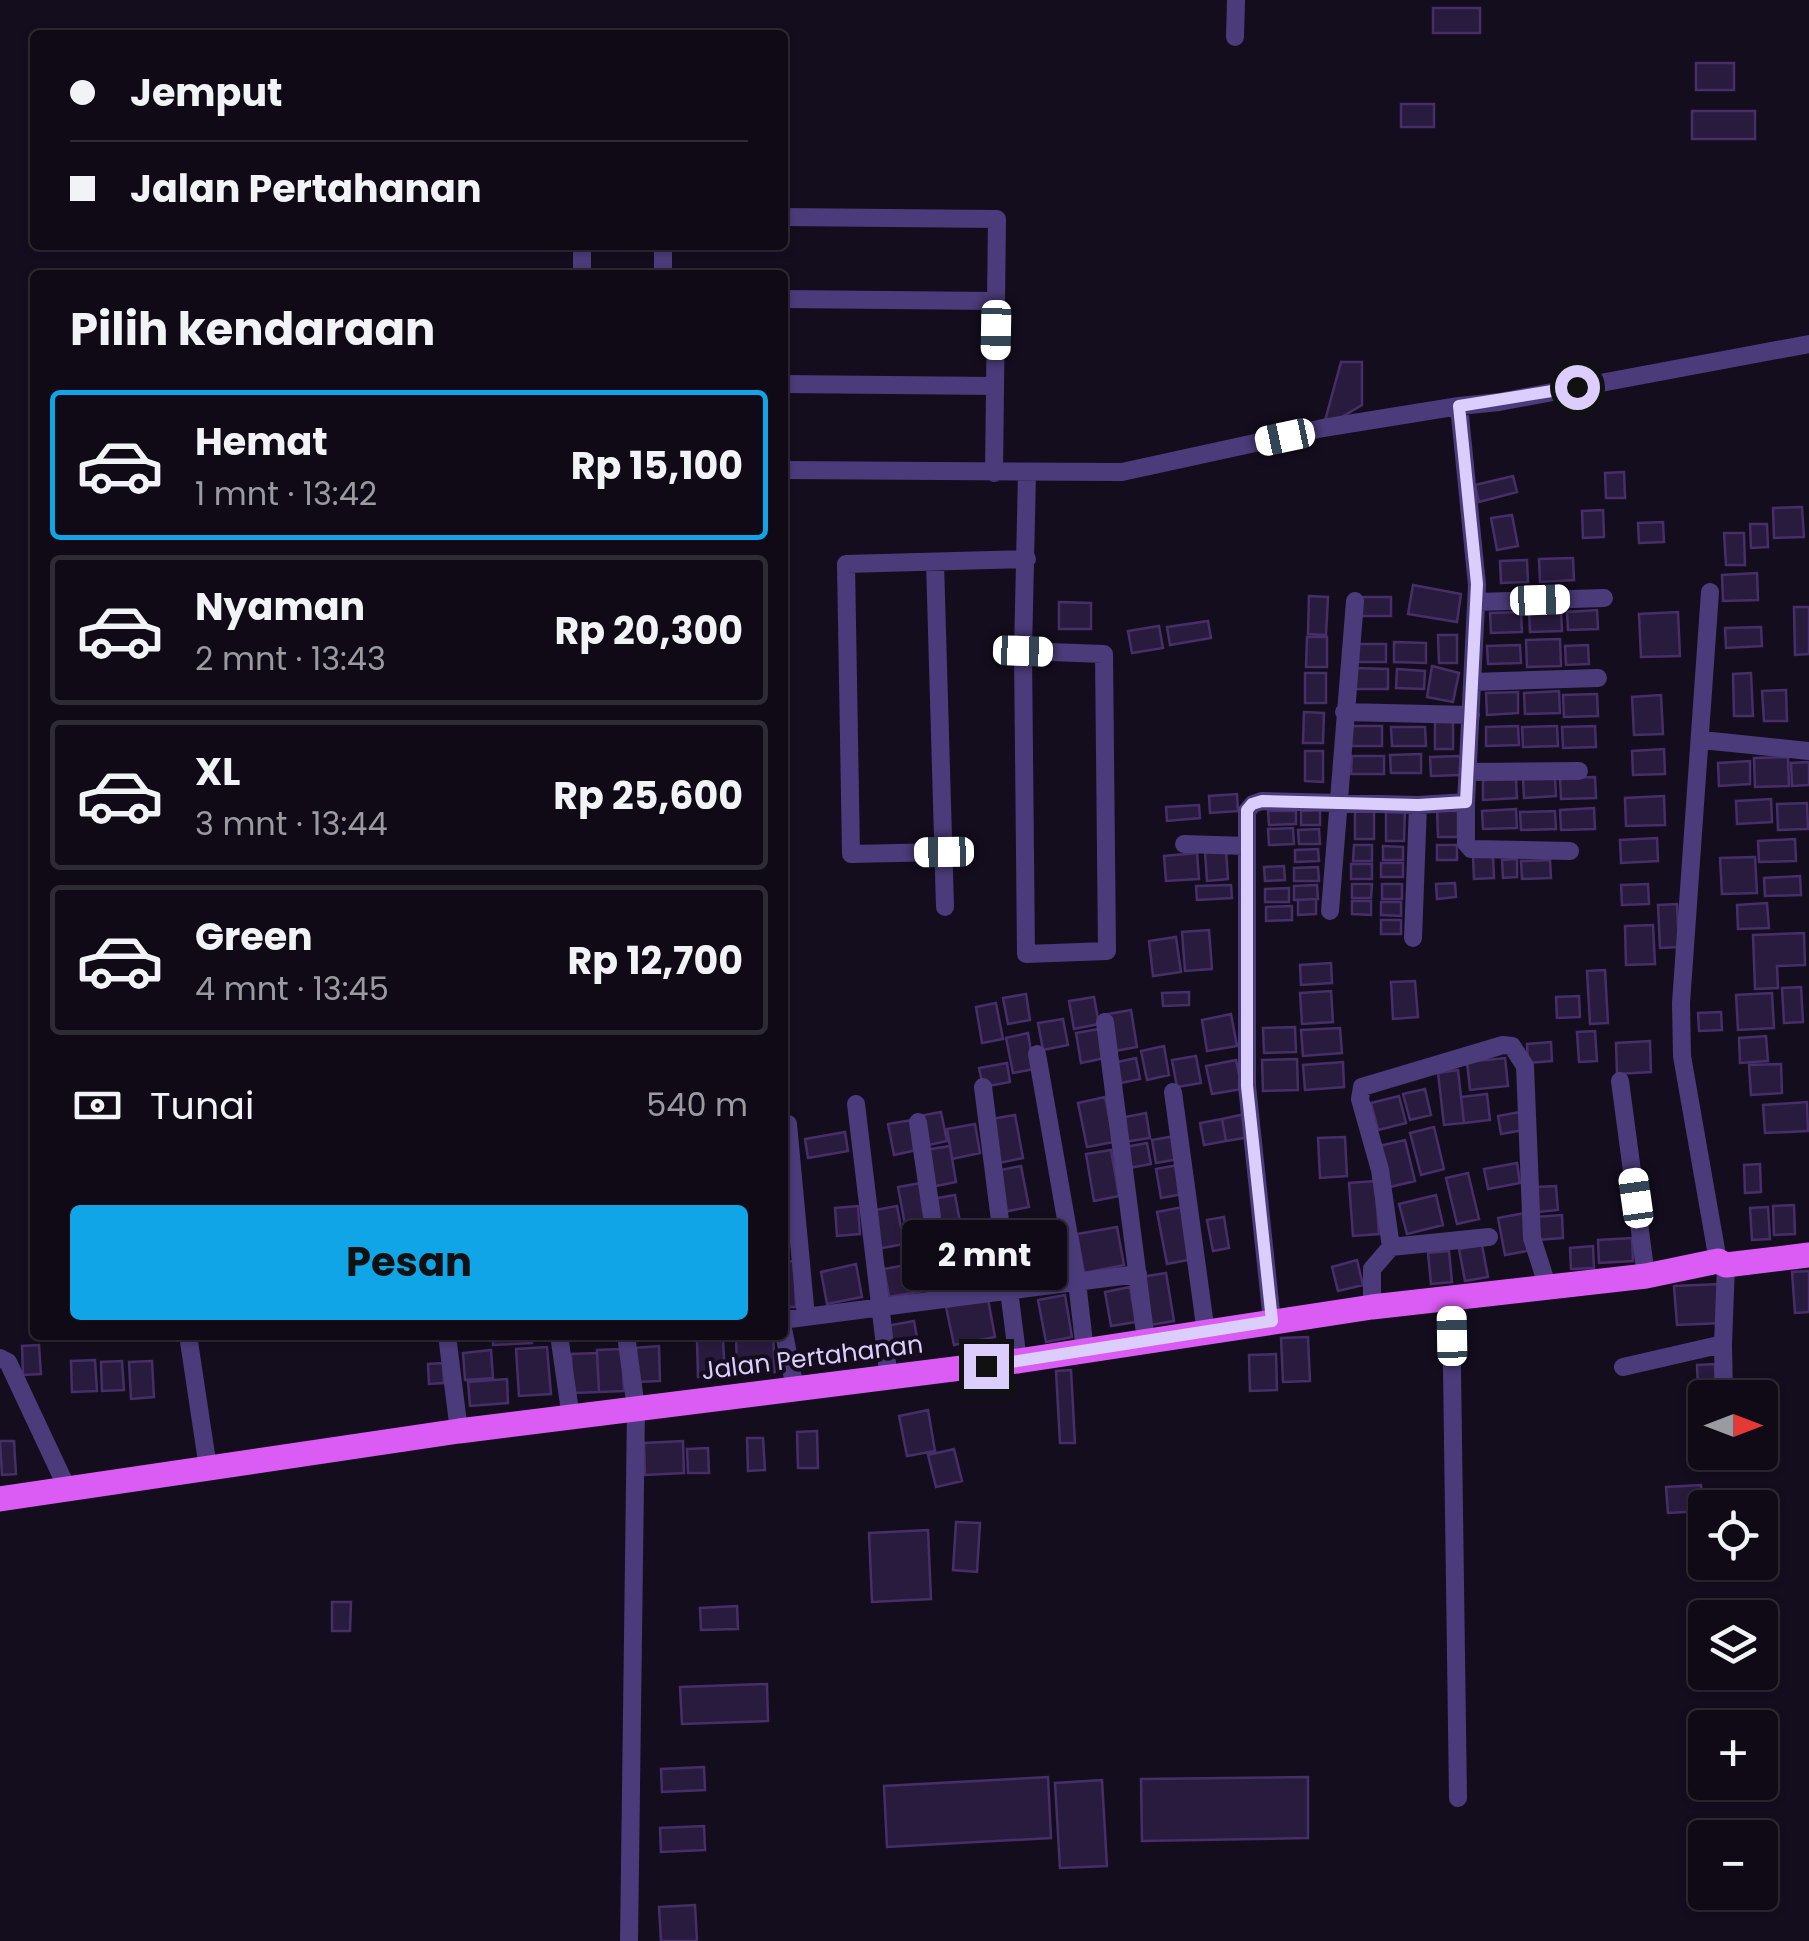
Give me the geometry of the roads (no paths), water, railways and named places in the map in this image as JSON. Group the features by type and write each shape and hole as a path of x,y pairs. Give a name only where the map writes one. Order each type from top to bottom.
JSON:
{"main road":[{"name":"Jalan Pertahanan","path":"0,1498 460,1431 889,1379 1372,1307 1809,1255"}],"street":[{"path":"1235,38 1236,0"},
{"path":"788,217 997,219 994,473"},
{"path":"788,299 996,301"},
{"path":"788,470 1122,472 1323,428 1500,402 1809,344"},
{"path":"788,384 995,386"},
{"path":"1459,406 1476,557 1477,602 1466,843 1471,849 1570,850"},
{"path":"1023,651 1104,654 1108,950 1026,954 1023,651 1027,473"},
{"path":"944,852 851,854 846,564 1027,559"},
{"path":"935,562 945,908"},
{"path":"1710,592 1680,1003 1682,1056 1722,1263 1724,1380"},
{"path":"1477,602 1604,598"},
{"path":"1330,910 1355,601"},
{"path":"1472,682 1598,678"},
{"path":"1344,712 1471,715"},
{"path":"1702,740 1809,751"},
{"path":"1468,772 1578,771"},
{"path":"1272,1321 1247,1086 1247,810 1252,804 1466,802"},
{"path":"1413,938 1418,805"},
{"path":"1184,844 1247,846"},
{"path":"1104,1022 1146,1340"},
{"path":"1391,1247 1380,1170 1359,1092 1362,1087 1502,1045 1512,1046 1526,1066 1532,1238 1548,1288"},
{"path":"1037,1054 1077,1282 1085,1351"},
{"path":"1620,1081 1646,1276"},
{"path":"983,1087 1018,1361"},
{"path":"1173,1092 1206,1333"},
{"path":"856,1104 889,1379"},
{"path":"918,1122 944,1298"},
{"path":"788,1124 806,1317"},
{"path":"1372,1307 1372,1270 1391,1247 1489,1237"},
{"path":"788,1321 1138,1274"},
{"path":"1451,1298 1458,1798"},
{"path":"189,1340 208,1468"},
{"path":"448,1340 460,1431"},
{"path":"560,1340 571,1418"},
{"path":"627,1340 636,1408 629,1941"},
{"path":"786,1340 795,1388"},
{"path":"1623,1366 1723,1344"},
{"path":"0,1358 8,1362 68,1490"}]}
